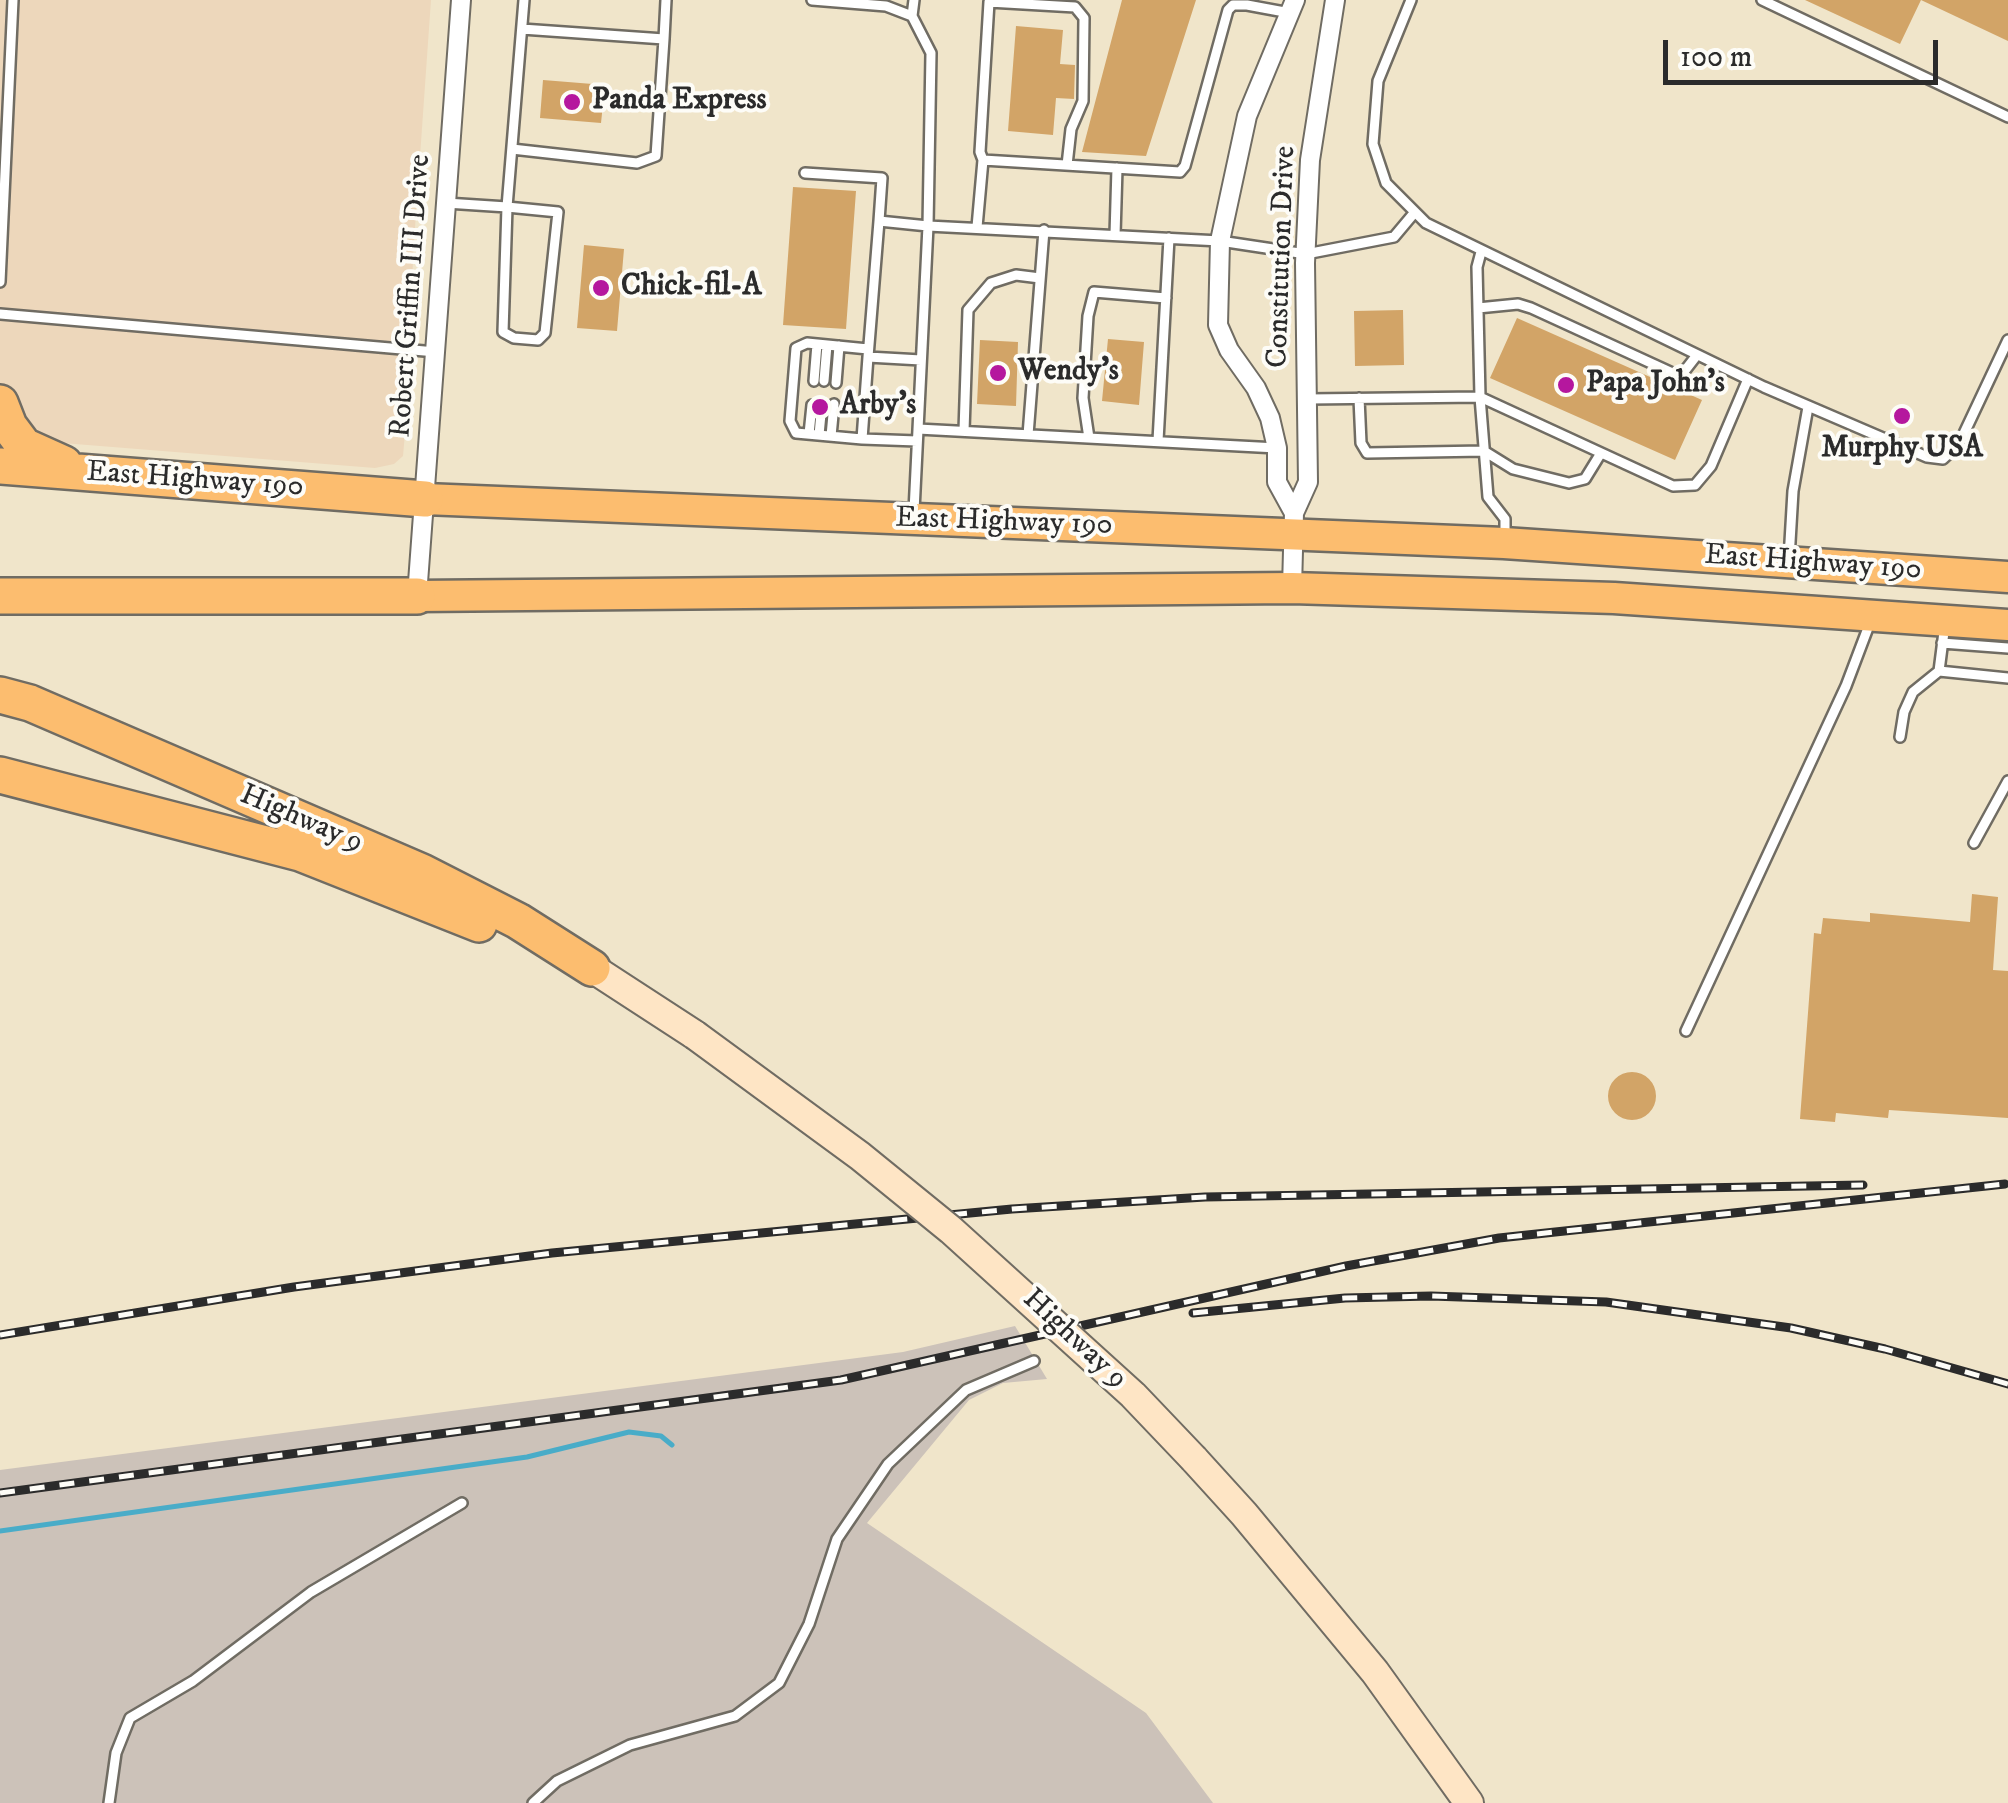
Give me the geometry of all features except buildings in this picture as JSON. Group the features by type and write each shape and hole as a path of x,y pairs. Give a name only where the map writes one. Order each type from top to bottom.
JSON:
{"highway":[{"path":"0,403 9,426 24,446 93,474"},
{"name":"East Highway 190","path":"0,466 426,499"},
{"path":"0,596 417,596"},
{"name":"Highway 9","path":"15,699 422,872 518,922 592,968"},
{"name":"Highway 9","path":"0,776 300,854 592,968"}],"main road":[{"name":"East Highway 190","path":"426,499 914,519 1294,524 1504,543 2003,572"},
{"path":"1614,598 1655,584 1769,592 1781,588 1788,577 1789,562"},
{"name":"East Highway 190","path":"417,596 1292,588 1614,598 1872,617 1944,632 2008,625"},
{"name":"Highway 9","path":"592,968 695,1036 830,1134 952,1230 1133,1395 1244,1514 1375,1672 1468,1803"}],"street":[{"name":"Robert Griffin III Drive","path":"417,596 462,0"},
{"name":"Constitution Drive","path":"1292,588 1294,524 1308,482 1306,254 1310,160 1336,0"},
{"name":"Constitution Drive","path":"1293,6 1247,116 1220,241 1218,325 1270,418 1277,448 1276,482 1294,524"}],"lane":[{"path":"0,282 13,0"},
{"path":"446,202 507,206 558,212 545,333 538,340 514,338 504,332 507,206 524,0"},
{"path":"512,149 636,163 656,156 666,0"},
{"path":"812,0 886,6 912,16"},
{"path":"914,0 912,16 932,54 914,519"},
{"path":"1410,0 1378,81 1373,144 1386,183 1426,223 1748,379 1927,457 1944,459 1959,444 2008,340"},
{"path":"1762,0 2008,117"},
{"path":"977,227 984,160 980,152 990,2 1075,7 1084,18 1082,101 1071,129 1067,165"},
{"path":"984,160 1180,172 1185,166 1228,10 1234,5 1293,6"},
{"path":"522,29 664,39"},
{"path":"1115,234 1117,168"},
{"path":"805,174 882,178 862,439"},
{"path":"879,221 1220,241 1306,254 1394,238 1415,212"},
{"path":"1028,435 1044,230"},
{"path":"1158,441 1169,238"},
{"path":"1482,252 1477,267 1484,451 1488,497 1505,519 1504,543"},
{"path":"964,431 968,310 990,282 1016,275 1040,278"},
{"path":"1089,438 1083,398 1088,316 1094,292 1166,298"},
{"path":"1478,308 1518,304 1532,308 1676,375 1683,373 1697,354"},
{"path":"0,314 436,352"},
{"path":"916,442 796,433 790,421 796,348 806,343 921,360"},
{"path":"819,381 822,344"},
{"path":"836,382 839,346"},
{"path":"1308,399 1480,396 1673,486 1695,485 1711,466 1748,379"},
{"path":"1359,398 1362,443 1367,453 1484,451 1513,469 1568,483 1585,479 1600,452"},
{"path":"814,435 817,404"},
{"path":"831,436 834,404"},
{"path":"1789,562 1793,491 1808,407"},
{"path":"918,429 1277,448"},
{"path":"1686,1031 1846,686 1872,617"},
{"path":"1900,737 1904,712 1913,692 1938,671 1944,632 2008,648"},
{"path":"1938,671 2008,678"},
{"path":"1974,843 2008,783"},
{"path":"534,1803 558,1780 630,1746 735,1716 779,1683 809,1624 837,1538 888,1464 966,1390 1034,1361"},
{"path":"109,1803 116,1753 130,1718 194,1680 311,1592 462,1503"}],"shaded area":[{"path":"0,0 431,0 413,256 410,376 403,456 394,464 375,468 0,438"},
{"path":"1015,1326 1047,1379 1003,1383 969,1400 867,1523 1146,1713 1213,1803 0,1803 0,1470 903,1352"}],"waterway":[{"path":"0,1531 527,1457 629,1432 661,1436 672,1445"}],"railway":[{"path":"0,1493 841,1380 1346,1266 1499,1238 2005,1184"},
{"path":"0,1335 294,1287 552,1253 1012,1209 1205,1197 1863,1185"},
{"path":"1193,1313 1345,1298 1431,1296 1606,1302 1791,1328 1885,1349 2008,1384"}],"place":[{"name":"Panda Express","path":"572,102"},
{"name":"Chick-fil-A","path":"601,288"},
{"name":"Wendy's","path":"998,373"},
{"name":"Papa John's","path":"1566,385"},
{"name":"Arby's","path":"820,407"},
{"name":"Murphy USA","path":"1902,416"}]}
